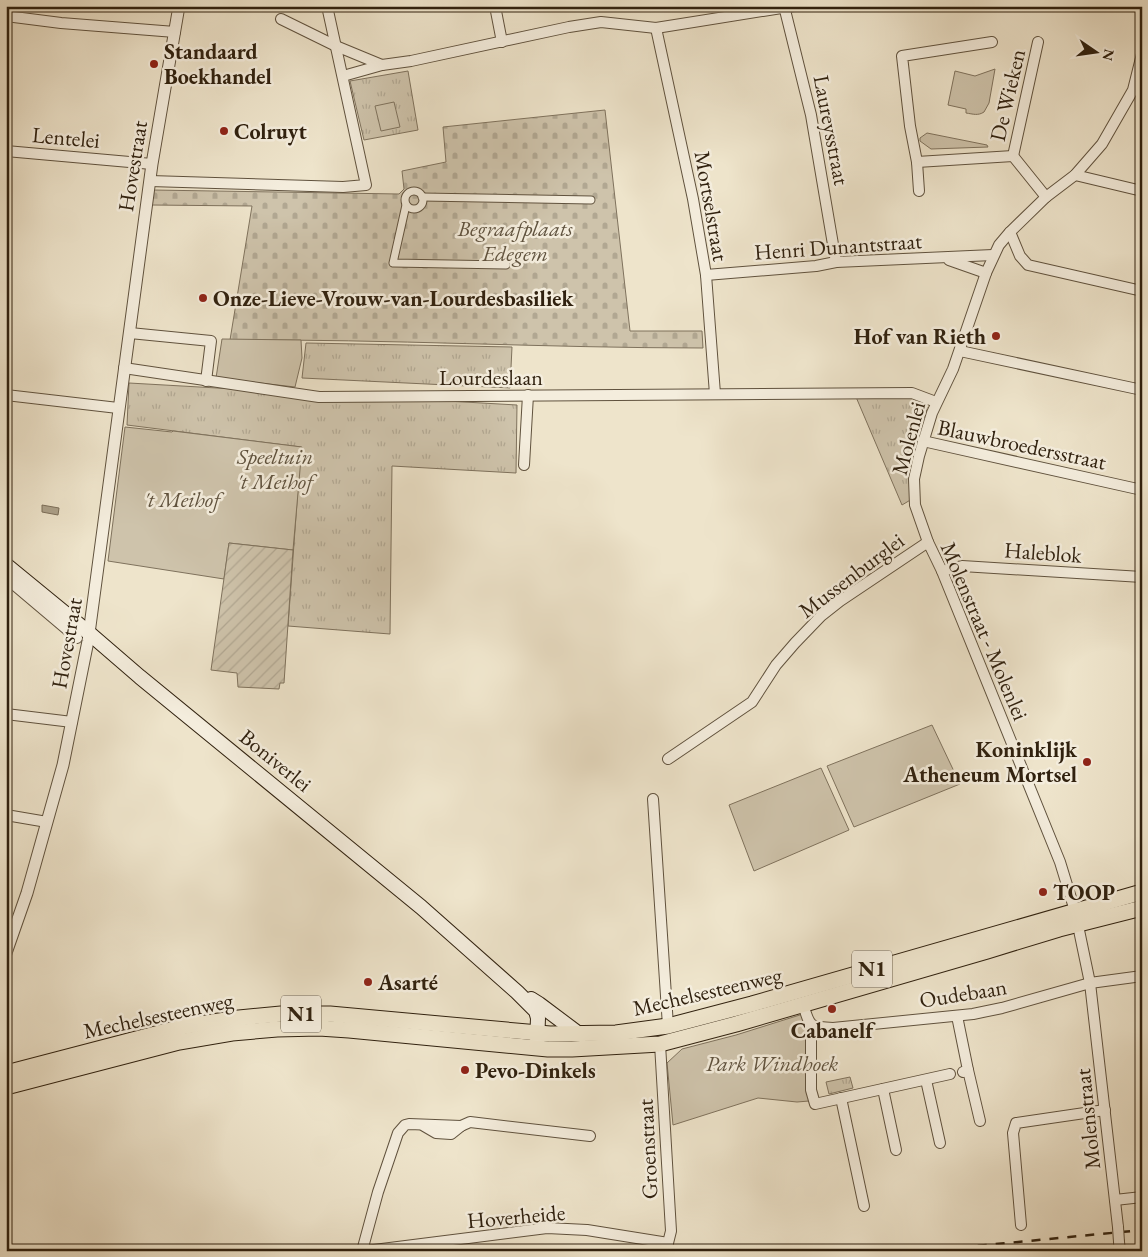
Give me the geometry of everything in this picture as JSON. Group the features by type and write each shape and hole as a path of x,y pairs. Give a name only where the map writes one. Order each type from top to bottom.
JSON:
{"main road":[{"name":"Boniverlei","path":"6,565 83,635 140,677 421,907 517,992 536,1011 543,1041"},
{"name":"Mechelsesteenweg","path":"6,1073 186,1026 282,1014 330,1014 543,1041 572,1049 660,1044 972,956 1142,892"},
{"name":"Mechelsesteenweg","path":"6,1087 179,1042 255,1030 319,1028 543,1041 578,1034 668,1026 1076,917 1106,918 1142,908"},
{"name":"Boniverlei","path":"517,992 547,1010 578,1034"},
{"path":"543,1041 547,1010"}],"street":[{"name":"Hovestraat","path":"6,953 47,822 63,765 72,722 83,635 130,333 152,164 179,6"},
{"path":"150,181 343,187 366,185 327,6"},
{"path":"495,6 502,42"},
{"path":"343,76 382,65 502,42 572,26 601,22 656,28 787,7"},
{"name":"Laureysstraat","path":"787,7 811,115 836,262"},
{"path":"6,16 61,23 175,32"},
{"path":"281,19 336,46 382,65"},
{"name":"Mortselstraat","path":"656,28 693,199 706,275 714,394"},
{"name":"De Wieken","path":"919,191 917,162 910,126 902,56 992,42"},
{"name":"De Wieken","path":"1013,156 1038,42"},
{"path":"926,442 948,390 953,369 993,255 1010,232 1046,197 1075,176 1102,144 1137,91 1142,54"},
{"name":"Lentelei","path":"6,150 152,164"},
{"name":"De Wieken","path":"917,162 1013,156"},
{"name":"De Wieken","path":"1013,156 1046,197"},
{"path":"1075,176 1142,191"},
{"path":"506,265 393,263 406,205 405,196 410,192 416,191 422,196 591,200"},
{"path":"406,205 410,209 419,208 423,202 422,196"},
{"path":"1010,232 1020,256 1028,265 1142,291"},
{"name":"Henri Dunantstraat","path":"706,275 816,266 836,262 993,255"},
{"name":"Henri Dunantstraat","path":"943,258 986,273"},
{"path":"130,333 211,341 206,381"},
{"path":"960,351 1142,390"},
{"name":"Lourdeslaan","path":"124,368 319,397 912,393 936,402"},
{"name":"Molenlei","path":"926,442 936,402 953,369"},
{"path":"6,395 118,408"},
{"path":"524,465 528,395"},
{"name":"Blauwbroedersstraat","path":"926,442 1142,490"},
{"name":"Molenstraat - Molenlei","path":"926,442 922,468 921,520 928,542 942,571 1060,862 1076,917 1090,983"},
{"name":"Mussenburglei","path":"668,759 752,702 776,666 821,616 840,601 928,542"},
{"name":"Haleblok","path":"942,571 962,566 1142,577"},
{"name":"Boniverlei","path":"6,578 83,635"},
{"path":"6,714 72,722"},
{"path":"653,799 668,1026"},
{"path":"6,815 47,822"},
{"name":"Oudebaan","path":"811,1026 833,1028 957,1016 997,1009 1090,983 1142,976"},
{"name":"Molenstraat","path":"1090,983 1120,1246"},
{"path":"803,1004 811,1026 811,1090 815,1104 950,1074"},
{"path":"957,1016 965,1071 980,1121"},
{"name":"Groenstraat","path":"660,1044 671,1231 670,1247"},
{"path":"926,1080 940,1143"},
{"path":"883,1089 896,1150"},
{"path":"841,1098 864,1206"},
{"path":"1021,1225 1013,1133 1016,1123 1105,1110"},
{"path":"362,1251 369,1221 398,1133 405,1126 461,1126 470,1122 590,1136"},
{"path":"1115,1200 1142,1197"},
{"name":"Hoverheide","path":"366,1251 547,1228 587,1230 670,1247"}],"green space":[{"path":"995,69 989,103 984,112 978,114 966,113 966,109 948,105 955,71 975,76"},
{"path":"408,71 418,130 364,140 350,81"},
{"path":"394,102 400,127 381,131 375,106"},
{"name":"Begraafplaats Edegem","path":"605,110 630,331 702,331 703,348 230,340 252,206 151,205 153,190 399,194 404,189 402,171 446,162 443,127"},
{"path":"927,133 987,145 988,147 931,149 920,141 920,138"},
{"path":"222,339 301,340 302,358 295,387 216,378"},
{"path":"306,343 512,347 510,388 302,378"},
{"path":"129,383 517,405 516,473 392,466 390,634 288,626 301,447 127,425"},
{"path":"856,397 912,398 927,407 912,499 902,505"},
{"name":"'t Meihof","path":"125,427 302,447 293,550 229,543 224,579 108,561"},
{"path":"229,543 293,550 284,683 280,683 279,689 238,687 237,673 211,670"},
{"path":"932,725 960,784 854,827 827,766"},
{"path":"821,768 849,830 754,871 729,805"},
{"name":"Park Windhoek","path":"803,1014 809,1035 809,1101 797,1102 758,1098 673,1125 667,1063 682,1049 736,1035"},
{"path":"850,1077 853,1088 829,1094 826,1082"}],"water":[{"path":"42,505 59,508 58,515 42,512"}],"railway":[{"path":"924,1251 1142,1230"}],"place":[{"name":"Standaard Boekhandel","path":"154,64"},
{"name":"Colruyt","path":"224,131"},
{"name":"Onze-Lieve-Vrouw-van-Lourdesbasiliek","path":"203,298"},
{"name":"Hof van Rieth","path":"996,336"},
{"name":"Koninklijk Atheneum Mortsel","path":"1087,762"},
{"name":"TOOP","path":"1043,892"},
{"name":"Asarté","path":"368,982"},
{"name":"Cabanelf","path":"832,1009"},
{"name":"Pevo-Dinkels","path":"465,1070"}],"park label":[{"name":"Speeltuin 't Meihof","path":"275,468"}]}
